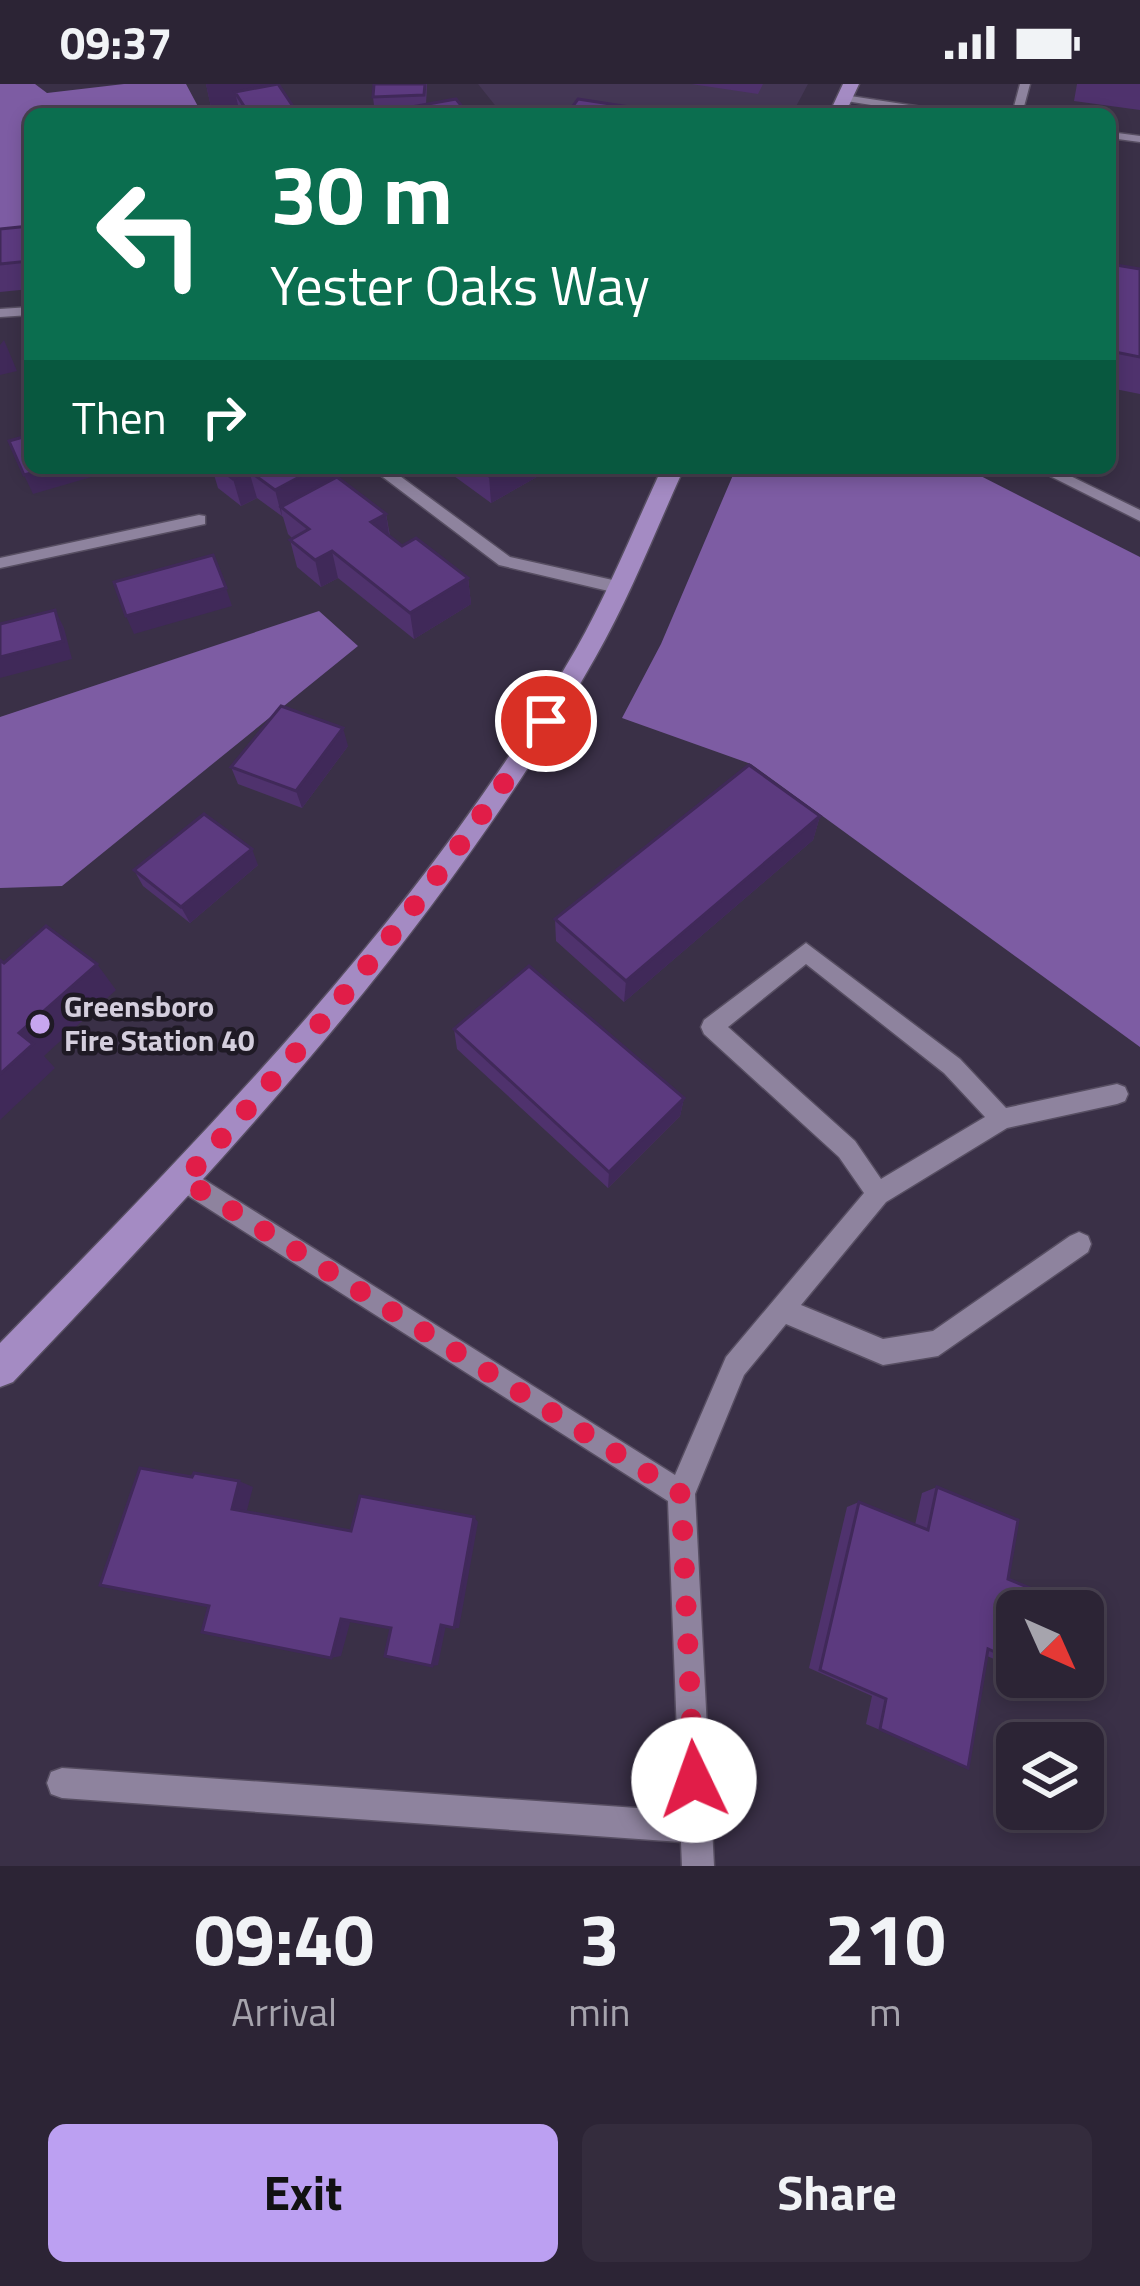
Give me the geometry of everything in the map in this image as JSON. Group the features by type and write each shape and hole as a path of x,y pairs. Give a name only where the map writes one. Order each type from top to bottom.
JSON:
{"main road":[{"path":"0,1369 184,1180 332,1015 426,894 546,721 587,652 670,474"}],"street":[{"path":"844,99 906,108"},
{"path":"387,474 505,561 616,587"},
{"path":"1054,474 1140,516"},
{"path":"0,562 199,520"},
{"path":"878,1194 847,1149 712,1028 806,952 952,1066 1002,1119"},
{"path":"698,1866 681,1494 735,1366 878,1194 1002,1119 1117,1094"},
{"path":"184,1180 681,1494"},
{"path":"782,1310 884,1352 938,1343 1079,1244"},
{"path":"62,1783 696,1828"}],"shaded area":[{"path":"0,84 35,84 47,93 124,84 186,84 199,108 24,108 24,232 0,232"},
{"path":"478,84 808,84 795,108 497,108"},
{"path":"733,474 977,474 1140,557 1140,1047 751,764 622,718 661,644"},
{"path":"319,611 358,646 62,886 0,888 0,717"}],"building":[{"path":"278,84 294,108 245,108 235,92"},
{"path":"374,84 425,84 424,95 373,97"},
{"path":"456,99 463,108 406,108"},
{"path":"578,99 636,108 571,108"},
{"path":"24,227 24,262 0,264 0,229"},
{"path":"1116,265 1140,269 1140,357 1116,352"},
{"path":"24,437 28,474 24,475 9,441"},
{"path":"253,474 305,474 275,490"},
{"path":"337,477 386,514 371,522 402,546 416,538 468,578 410,613 332,551 315,560 290,540 309,529 281,507"},
{"path":"213,555 226,588 126,616 114,582"},
{"path":"55,610 63,641 0,657 0,624"},
{"path":"281,706 343,728 296,791 231,767"},
{"path":"749,765 820,816 626,981 555,919"},
{"path":"204,814 252,849 181,907 134,870"},
{"path":"46,926 97,964 19,1033 33,1044 0,1074 0,960 4,963"},
{"path":"529,966 684,1098 609,1172 454,1029"},
{"path":"140,1468 239,1481 232,1509 351,1531 360,1496 474,1517 454,1628 441,1625 432,1666 385,1656 391,1628 341,1619 331,1658 202,1632 209,1606 100,1585"},
{"path":"937,1487 1018,1520 1008,1579 1035,1590 996,1590 996,1653 988,1649 968,1768 880,1729 886,1699 820,1670 859,1502 928,1530"}],"place":[{"name":"Greensboro Fire Station 40","path":"40,1024"}],"route":[{"path":"546,721 414,910 332,1015 184,1180 681,1494 694,1780"}]}
